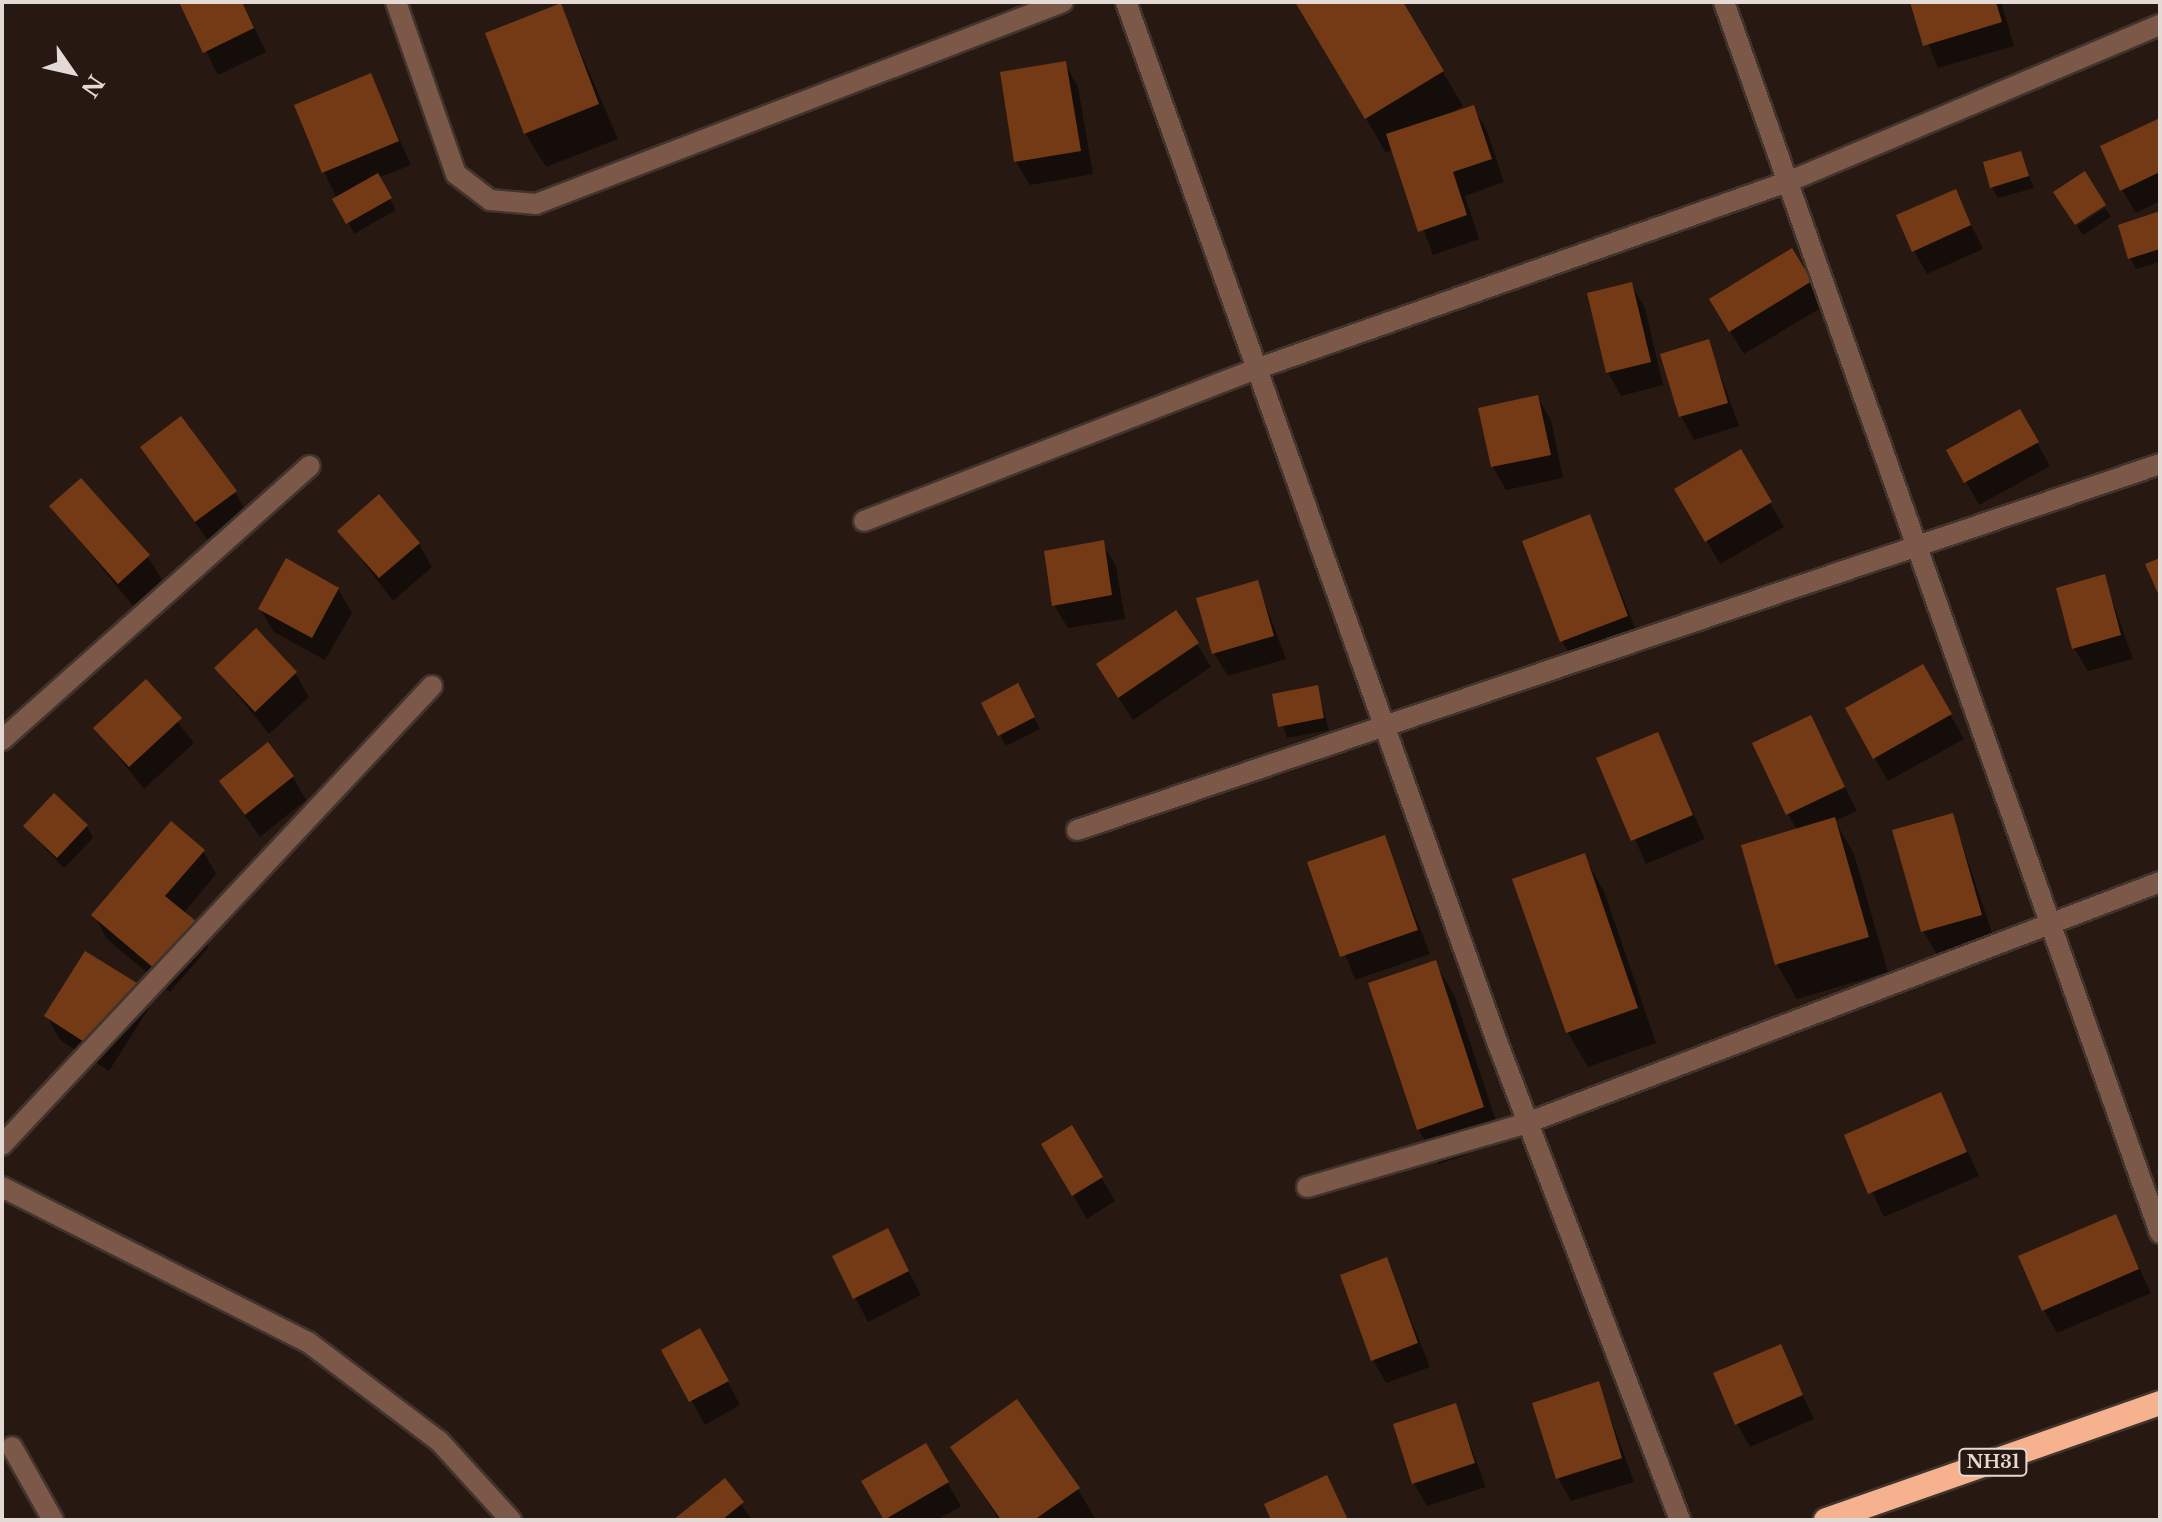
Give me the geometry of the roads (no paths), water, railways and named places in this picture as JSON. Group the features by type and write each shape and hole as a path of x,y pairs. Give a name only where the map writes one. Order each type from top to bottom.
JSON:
{"highway":[{"name":"NH31","path":"1826,1520 2160,1403"}],"street":[{"path":"396,2 456,174 490,200 536,204 1063,2"},
{"path":"1126,2 1527,1123 1680,1520"},
{"path":"1724,2 1790,181 2160,1233"},
{"path":"864,521 1256,369 1790,181 2160,25"},
{"path":"1077,830 1383,725 1920,549 2160,464"},
{"path":"2,740 310,466"},
{"path":"2,1145 432,686"},
{"path":"1307,1187 1527,1123 2050,919 2160,882"},
{"path":"2,1187 308,1342 439,1441 511,1520"},
{"path":"12,1447 53,1520"}]}
